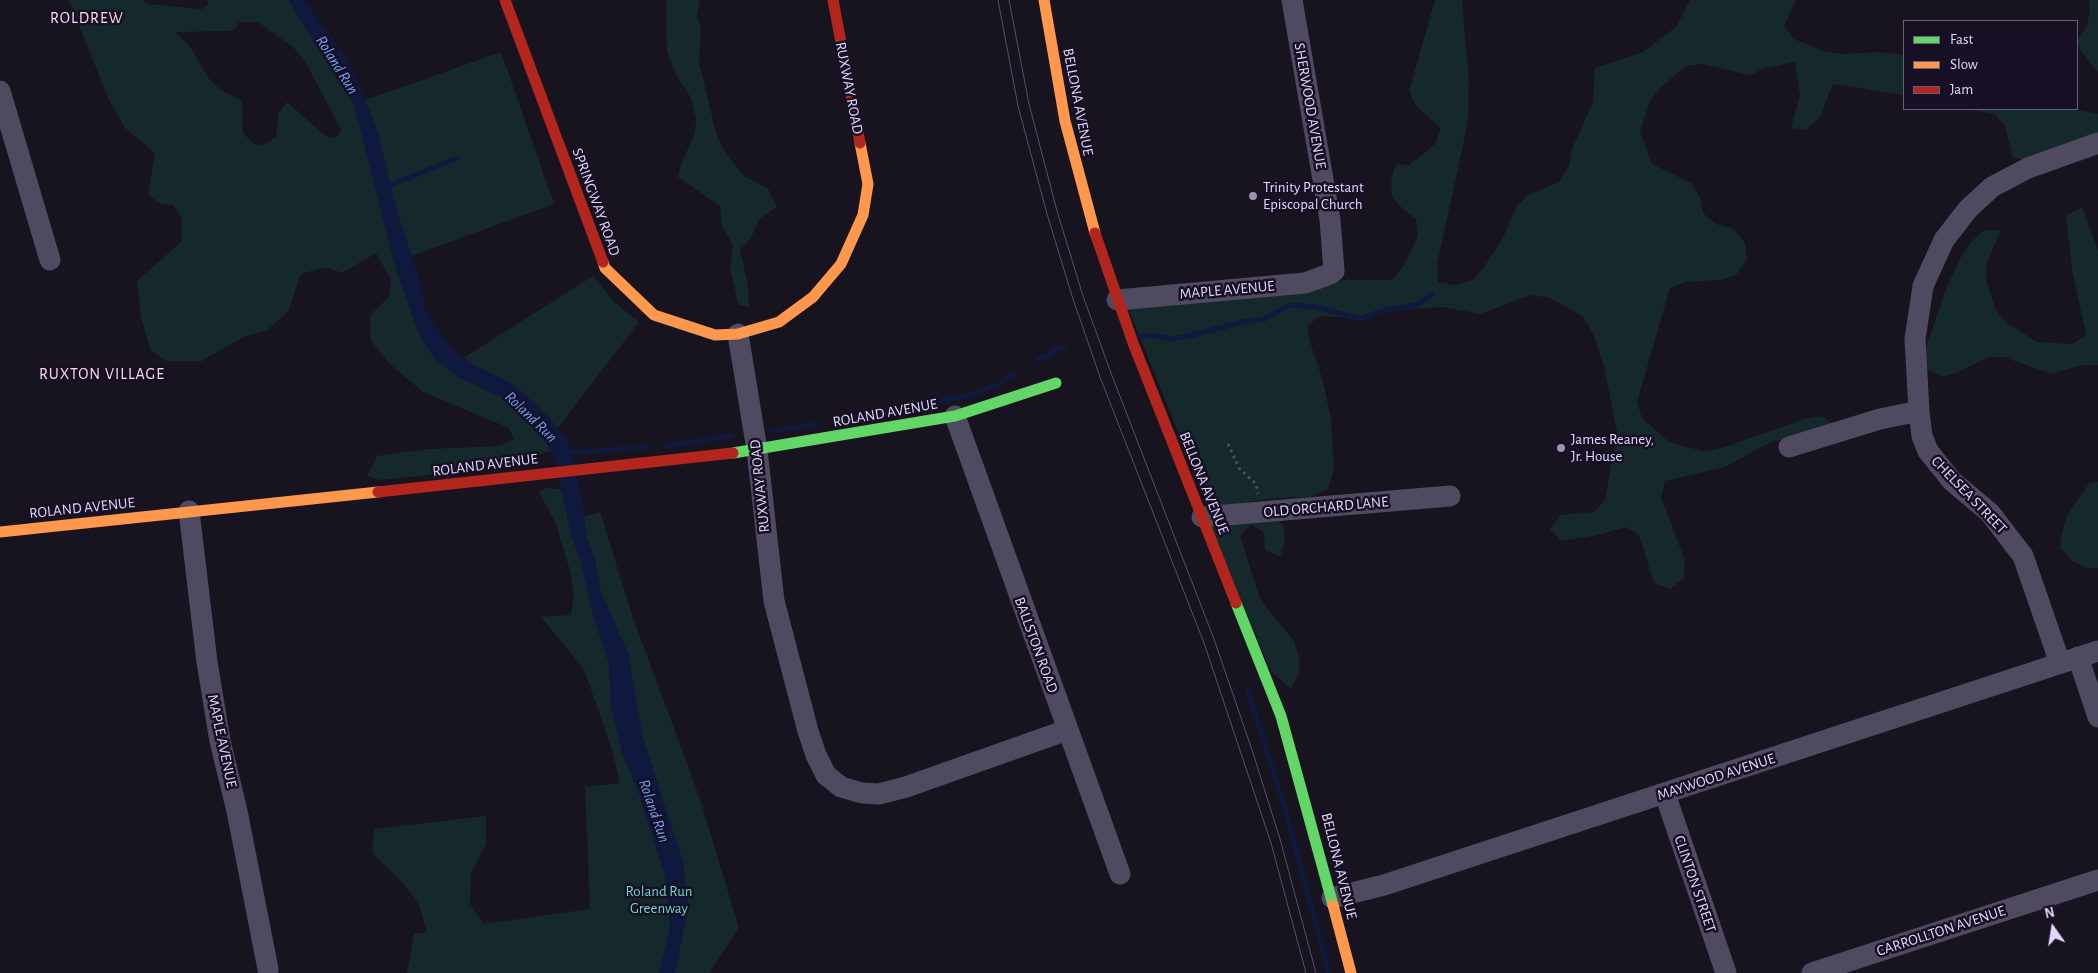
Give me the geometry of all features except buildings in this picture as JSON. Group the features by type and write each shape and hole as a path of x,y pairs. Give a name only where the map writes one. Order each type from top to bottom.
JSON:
{"street":[{"name":"SPRINGWAY ROAD","path":"505,0 605,268 654,315 714,335 738,334"},
{"name":"RUXWAY ROAD","path":"833,0 868,184 863,216 841,264 813,297 780,322 738,334 758,450 774,601 808,731 816,755 826,775 840,787 862,793 878,794 906,788 1067,730"},
{"name":"BELLONA AVENUE","path":"1044,0 1064,121 1076,170 1117,300 1281,716 1308,807 1350,973"},
{"name":"SHERWOOD AVENUE","path":"1292,0 1330,220 1334,271"},
{"path":"0,91 50,260"},
{"name":"CHELSEA STREET","path":"2098,144 2028,168 1992,187 1968,209 1944,240 1923,286 1918,310 1915,356 1922,436 1936,462 1952,481 1990,513 2023,556 2079,657 2098,717"},
{"name":"MAPLE AVENUE","path":"1117,300 1305,283 1334,271"},
{"name":"ROLAND AVENUE","path":"0,532 758,450 955,416 1056,383"},
{"path":"1789,447 1880,419 1919,410"},
{"name":"BALLSTON ROAD","path":"955,416 1120,874"},
{"name":"OLD ORCHARD LANE","path":"1202,518 1450,496"},
{"name":"MAPLE AVENUE","path":"190,511 207,662 220,741 268,969"},
{"name":"MAYWOOD AVENUE","path":"1332,898 1384,885 2079,657"},
{"name":"CLINTON STREET","path":"1665,794 1726,973"},
{"name":"CARROLLTON AVENUE","path":"1812,973 2098,880"}],"path":[{"path":"1228,444 1239,468 1256,484 1262,512"}],"green space":[{"path":"69,0 142,0 148,4 202,9 208,5 207,0 289,0 308,32 339,74 354,104 501,52 554,204 395,262 420,336 435,359 457,362 593,276 613,301 639,322 547,442 552,450 509,467 380,480 367,476 377,456 428,449 500,446 514,439 509,428 423,392 389,363 371,341 370,315 389,297 391,280 376,253 342,273 326,267 301,274 288,312 266,331 245,336 202,361 166,361 150,349 141,317 137,281 181,242 182,219 173,205 161,204 148,195 155,153 125,128 108,98","holes":["239,22 258,22 294,48 306,63 341,130 337,137 329,138 287,102 278,114 276,137 263,145 254,144 243,133 242,101 221,90 209,79 189,45 175,32 230,31 237,27"]},
{"path":"666,0 700,0 697,16 701,29 699,62 716,133 723,149 744,176 768,189 777,207 759,219 752,236 740,250 748,285 749,308 738,304 730,267 733,244 722,227 720,206 678,177 681,164 695,133 696,118 691,98 676,75 667,51"},
{"path":"1435,0 1462,0 1469,83 1468,118 1437,264 1438,282 1455,285 1473,280 1484,267 1503,238 1516,207 1528,195 1559,182 1569,166 1572,149 1593,102 1595,68 1643,52 1676,27 1690,0 1796,0 1784,26 1794,39 1826,52 1843,54 1879,52 1903,55 1903,95 1836,84 1832,86 1820,117 1806,130 1791,128 1800,96 1795,62 1765,68 1750,75 1702,64 1686,66 1661,87 1651,99 1640,131 1652,164 1691,183 1700,197 1703,213 1716,224 1734,229 1745,243 1747,260 1736,275 1721,280 1686,282 1670,288 1637,402 1642,418 1669,442 1703,451 1722,448 1804,419 1821,416 1835,425 1769,443 1725,467 1665,481 1661,497 1685,561 1684,578 1670,589 1654,583 1639,535 1626,527 1594,536 1561,541 1550,529 1560,515 1594,512 1605,500 1617,432 1604,366 1593,333 1582,316 1550,298 1531,295 1480,314 1444,307 1410,309 1353,318 1320,316 1307,326 1310,342 1323,381 1331,419 1334,468 1328,489 1310,497 1274,498 1209,508 1128,308 1297,294 1341,280 1392,280 1403,267 1418,236 1416,219 1392,197 1391,180 1396,164 1409,165 1422,155 1435,144 1441,128 1416,106 1409,91"},
{"path":"2089,0 2098,0 2098,72 2081,51 2078,44 2078,40 2087,26 2090,10"},
{"path":"1973,110 2076,110 2098,114 2098,135 2028,161 2013,157 2005,126 1995,114"},
{"path":"2082,207 2098,251 2098,365 2082,365 2051,374 2004,357 1988,357 1958,372 1942,377 1927,369 1924,354 1946,289 1961,257 1971,242 1984,230 2001,230 1987,262 1986,280 1996,311 2007,323 2037,342 2072,344 2086,335 2072,269 2066,216"},
{"path":"2090,482 2098,482 2098,568 2087,568 2072,561 2060,548 2067,515"},
{"name":"Roland Run Greenway","path":"545,488 562,489 568,521 600,512 632,615 699,796 739,928 709,973 407,973 414,934 427,932 419,905 402,882 372,853 374,829 486,816 486,844 471,873 470,904 484,924 590,909 585,787 620,783 612,750 584,669 541,617 571,615 574,595 570,571 556,524 539,492"},
{"path":"1271,513 1283,525 1285,541 1280,557 1265,550 1264,533 1251,524 1240,536 1261,601 1294,641 1299,657 1299,673 1291,689 1271,671 1209,527"}],"water":[{"name":"Roland Run","path":"289,0 304,0 343,52 357,80 378,132 397,211 423,291 425,308 433,323 453,350 472,364 511,383 520,390 547,415 569,442 583,505 587,539 595,559 601,592 628,653 643,738 683,862 688,908 675,973 659,973 670,927 665,877 639,793 622,753 611,708 609,664 593,615 580,559 571,535 554,455 531,420 508,400 459,378 435,359 420,336 397,273 352,98 339,74 308,32"}],"waterway":[{"path":"386,187 457,158"},
{"path":"1139,337 1151,335 1171,339 1192,335 1243,322 1264,319 1290,305 1316,307 1361,319 1381,311 1417,305 1431,295"},
{"path":"1038,358 1048,356 1056,348 1065,347"},
{"path":"839,421 970,395 997,385 1015,373"},
{"path":"773,431 817,424"},
{"path":"666,446 732,436"},
{"path":"566,453 648,447"},
{"path":"1248,691 1284,805 1329,973"}],"tram line":[{"path":"998,0 1018,106 1047,214 1073,299 1100,377 1204,643 1271,843 1306,973"},
{"path":"1009,0 1029,104 1057,211 1083,296 1214,639 1280,839 1316,973"}],"traffic: fast":[{"path":"733,453 955,416 1056,383"},
{"path":"1236,603 1281,716 1333,905"}],"traffic: slow":[{"path":"1044,0 1065,121 1095,233"},
{"path":"603,262 605,268 654,315 715,335 738,334 779,322 813,297 841,264 863,215 868,184 860,143"},
{"path":"0,532 378,492"},
{"path":"1333,905 1351,973"}],"traffic: jam":[{"path":"505,0 603,262"},
{"path":"833,0 860,143"},
{"path":"1095,233 1133,343 1236,603"},
{"path":"378,492 733,453"}],"place":[{"name":"Trinity Protestant Episcopal Church","path":"1253,196"},
{"name":"James Reaney, Jr. House","path":"1561,448"}],"district":[{"name":"ROLDREW","path":"87,18"},
{"name":"RUXTON VILLAGE","path":"102,374"}]}
